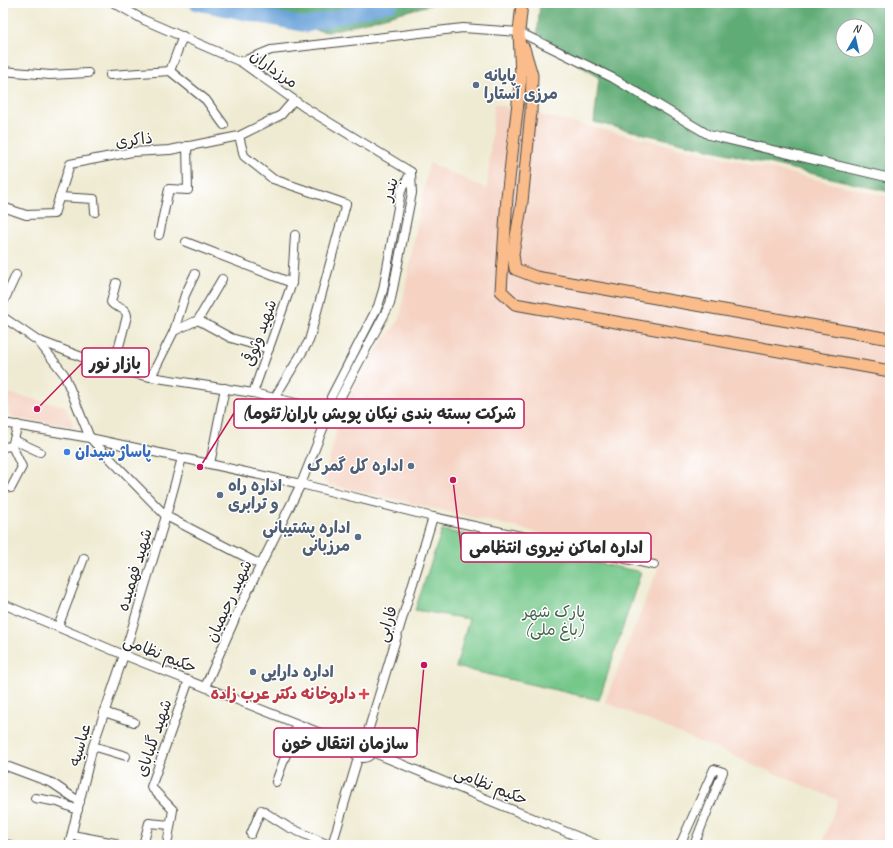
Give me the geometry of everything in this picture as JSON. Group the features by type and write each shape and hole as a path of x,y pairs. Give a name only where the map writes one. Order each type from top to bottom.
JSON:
{"main road":[{"path":"522,3 519,32 521,77 508,197 501,291 515,304 890,371"},
{"path":"519,32 532,75 531,112 522,202 512,254 515,269 536,277 890,339"}],"street":[{"name":"مرزداران","path":"114,3 144,20 241,62 294,100 411,172"},
{"path":"241,62 270,50 463,28 519,32 613,78 709,134 890,178"},
{"path":"170,71 183,36"},
{"path":"3,71 50,75 88,74"},
{"path":"110,75 170,71 206,100 224,125"},
{"name":"ذاکری","path":"3,208 26,215 54,214 70,164 132,152 170,150 240,136 281,115 294,100"},
{"path":"240,136 244,156 273,179 346,204 309,341 274,398"},
{"path":"159,235 169,189 188,190 187,146"},
{"name":"بندر","path":"301,484 330,410 339,400 390,304 412,193 411,172"},
{"path":"59,197 94,199 95,212"},
{"name":"شهید وثوقی","path":"253,393 292,283 295,235"},
{"name":"شهید وثوقی","path":"186,242 292,283"},
{"path":"151,377 174,331 185,295 195,274"},
{"path":"3,303 16,275"},
{"path":"174,331 198,320 222,279"},
{"path":"113,369 127,316 124,310 111,302 116,283"},
{"path":"3,317 38,341 113,369 151,377 253,393 330,410"},
{"path":"198,320 231,338 268,349"},
{"path":"38,341 64,374 90,438 166,516 261,565"},
{"path":"210,464 225,388"},
{"path":"3,423 90,438 210,464 301,484 434,518 654,565"},
{"path":"12,488 22,467 13,443 18,425"},
{"path":"3,447 13,443 40,452"},
{"name":"شهید فهمیده","path":"124,655 182,458"},
{"name":"شهید رحیمیان","path":"205,687 241,605 301,484"},
{"name":"فارابی","path":"366,738 434,518"},
{"path":"58,627 84,558"},
{"name":"حکیم نظامی","path":"3,604 124,655 353,746"},
{"name":"عباسیه","path":"69,845 93,746 124,655"},
{"name":"شهید گلبابای","path":"168,845 173,810 151,787 189,680"},
{"path":"104,712 134,722"},
{"path":"276,782 297,724"},
{"path":"366,738 371,742 373,749 371,755 365,758 358,758 354,753 354,743 359,739 366,738"},
{"path":"93,746 126,756"},
{"name":"حکیم نظامی","path":"372,752 598,845"},
{"path":"332,845 358,758"},
{"path":"8,767 52,783 79,806"},
{"path":"680,845 714,769 723,772 694,845"},
{"path":"36,798 79,806"},
{"path":"251,834 261,810 288,827 329,845"},
{"path":"143,845 149,823 170,825"},
{"path":"72,835 114,843"},
{"path":"3,844 10,845"}],"shaded area":[{"path":"494,104 890,197 890,845 822,845 838,800 605,702 661,561 324,483 341,411 383,340 399,321 429,163 487,189"},
{"path":"6,393 65,406 74,426 14,418 9,413"}],"green space":[{"path":"215,3 437,3 328,32 240,17"},
{"path":"540,3 890,3 890,192 594,122 599,78 537,38"},
{"name":"پارک شهر (باغ ملی)","path":"442,530 641,572 599,700 456,667 469,619 415,610"}],"waterway":[{"path":"197,3 306,25 391,3"}],"place":[{"name":"پایانه مرزی آستارا","path":"476,85"},
{"name":"بازار نور","path":"37,409"},
{"name":"پاساژ سیدان","path":"67,452"},
{"name":"اداره کل گمرک","path":"411,466"},
{"name":"شركت بسته بندی نيكان پويش باران(تئوما)","path":"200,467"},
{"name":"اداره اماکن نیروی انتظامی","path":"453,480"},
{"name":"اداره راه و ترابری","path":"220,495"},
{"name":"اداره پشتیبانی مرزبانی","path":"358,537"},
{"name":"سازمان انتقال خون","path":"424,665"},
{"name":"اداره دارایی","path":"253,672"},
{"name":"داروخانه دکتر عرب زاده","path":"364,694"}]}
